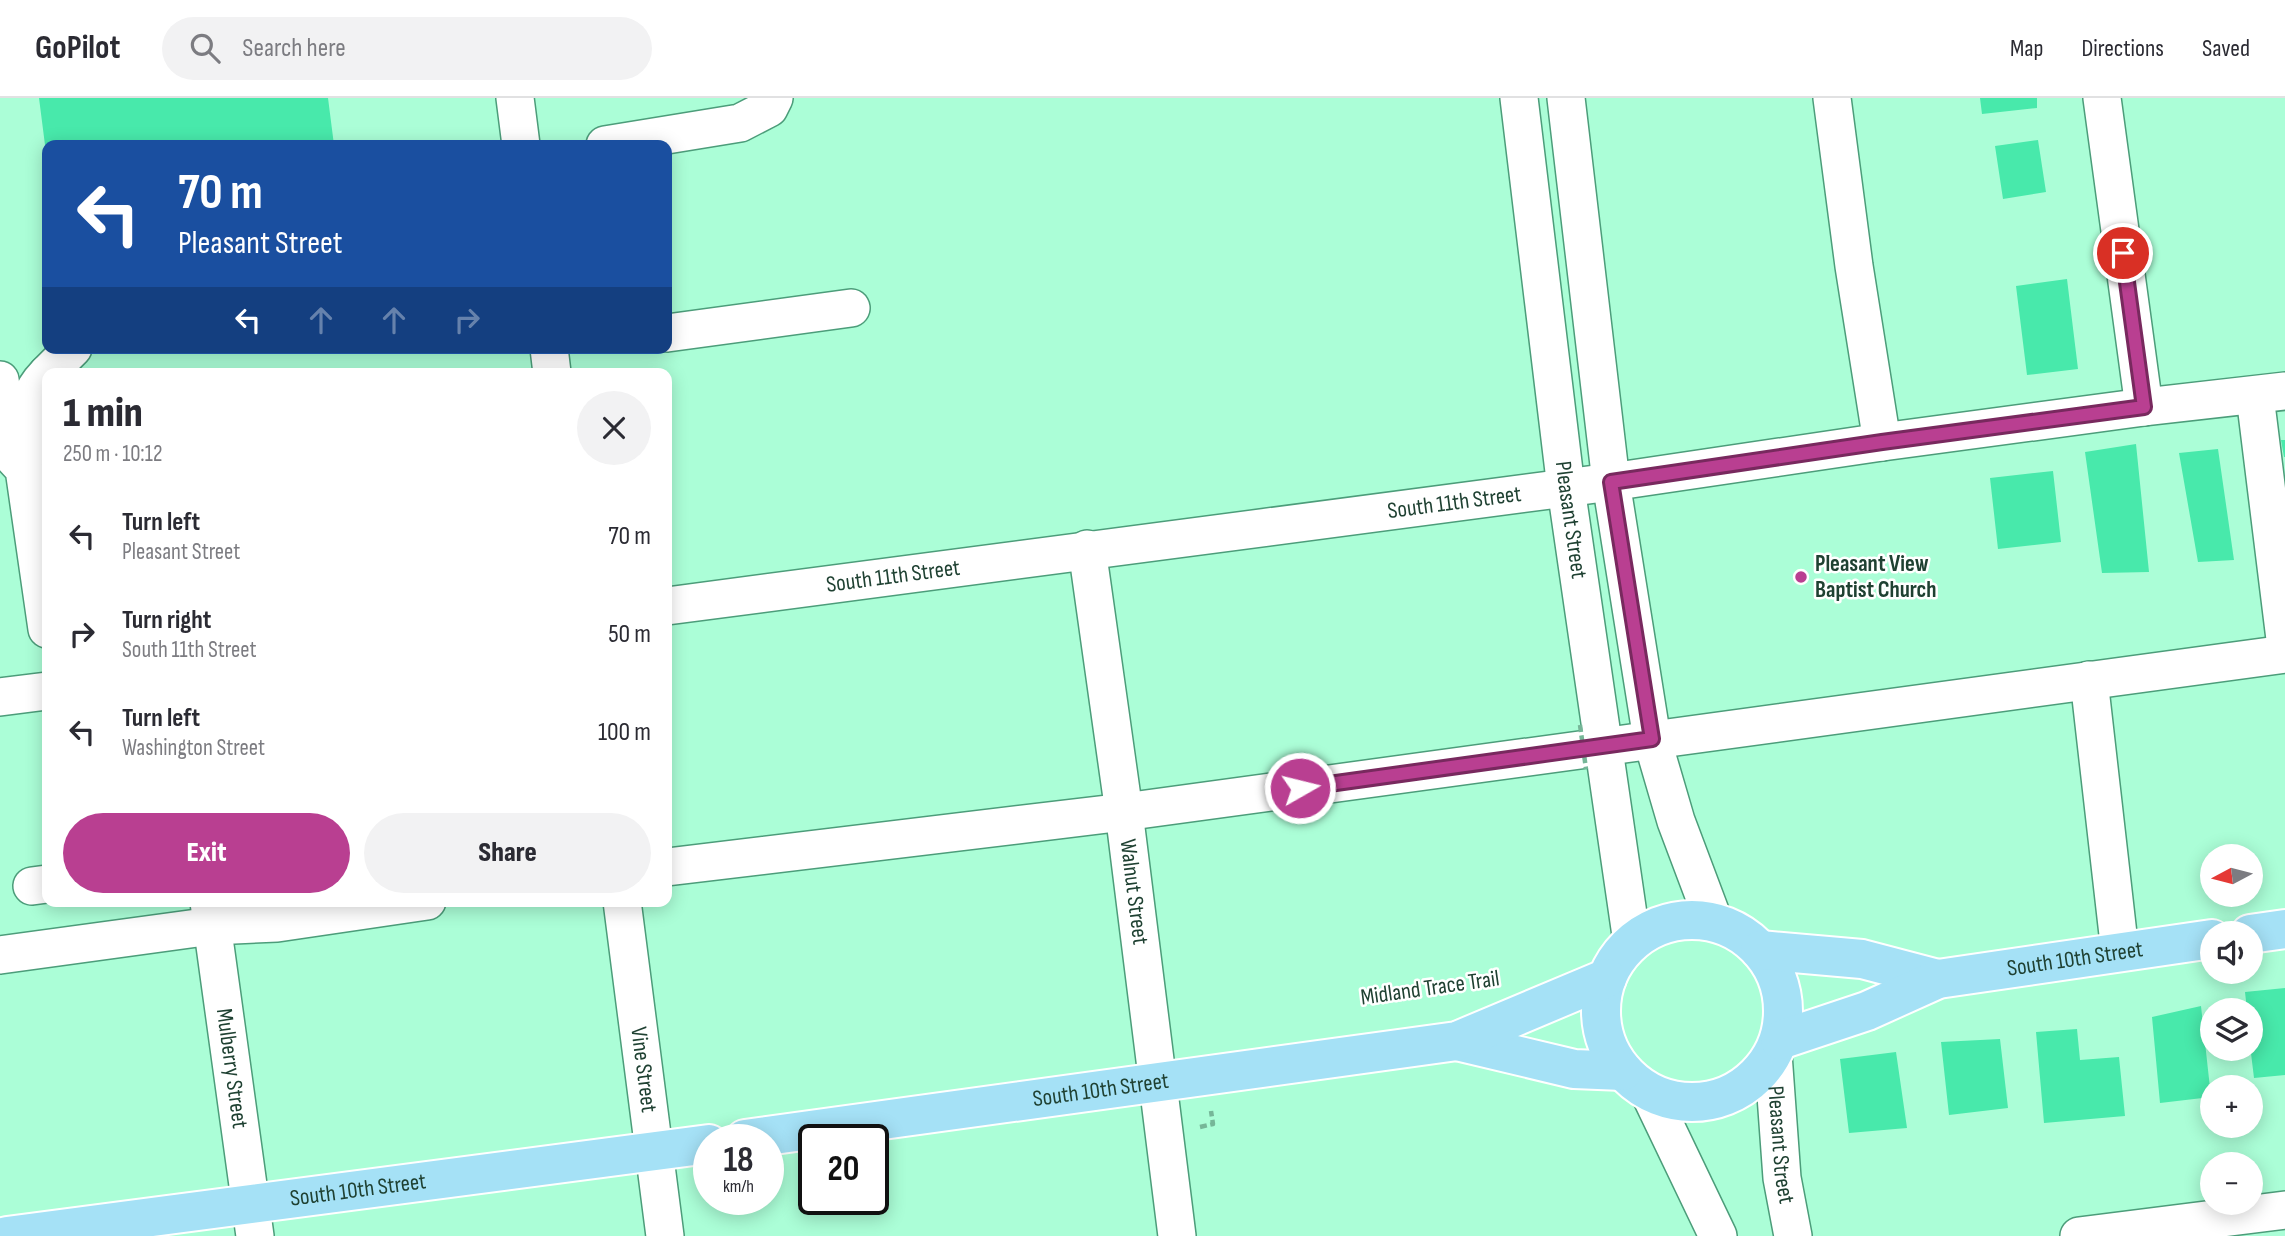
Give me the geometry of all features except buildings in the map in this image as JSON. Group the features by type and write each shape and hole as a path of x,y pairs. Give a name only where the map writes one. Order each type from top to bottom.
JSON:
{"main road":[{"path":"1685,920 1714,922 1747,938 1770,964 1782,998 1783,1015 1777,1047 1756,1077 1732,1093 1705,1102 1676,1101 1636,1081 1612,1055 1604,1036 1602,997 1607,978 1632,942 1657,927 1685,920"},
{"path":"2263,932 2285,929"},
{"name":"South 10th Street","path":"1777,1047 1938,979 2200,941"},
{"name":"South 10th Street","path":"1760,950 1862,959 1938,979"},
{"name":"South 10th Street","path":"784,1134 1457,1041 1607,978"},
{"name":"South 10th Street","path":"1457,1041 1636,1081"},
{"name":"South 10th Street","path":"7,1236 252,1220 693,1146"}],"street":[{"path":"514,98 520,140"},
{"path":"634,140 740,122 769,108 774,98"},
{"name":"Pleasant Street","path":"1519,98 1566,488 1588,754 1632,942"},
{"name":"Pleasant Street","path":"1566,98 1611,482 1652,739 1676,821 1714,922"},
{"path":"1832,98 1854,266 1882,442"},
{"path":"2102,98 2144,407"},
{"path":"672,332 851,308"},
{"path":"53,368 67,354"},
{"path":"42,379 34,387 28,408 24,469 42,594"},
{"path":"0,380 3,422 12,456 24,469"},
{"path":"2270,393 2285,639"},
{"name":"South 11th Street","path":"672,605 1611,482 2144,407 2270,393"},
{"name":"Walnut Street","path":"1087,550 1124,812 1177,1236"},
{"path":"672,866 1588,754 1652,739 2285,654"},
{"path":"2089,680 2120,951"},
{"path":"0,697 42,692"},
{"path":"0,955 210,914 277,923 386,907"},
{"name":"Vine Street","path":"623,907 666,1236"},
{"name":"Mulberry Street","path":"210,914 252,1220"},
{"name":"Pleasant Street","path":"1777,1047 1782,1178 1793,1236"},
{"path":"1636,1081 1718,1236"},
{"path":"2079,1236 2285,1210"}],"place":[{"name":"Pleasant View Baptist Church","path":"1801,577"}],"route":[{"path":"1300,788 1652,739 1611,482 2144,407 2123,253"}]}
